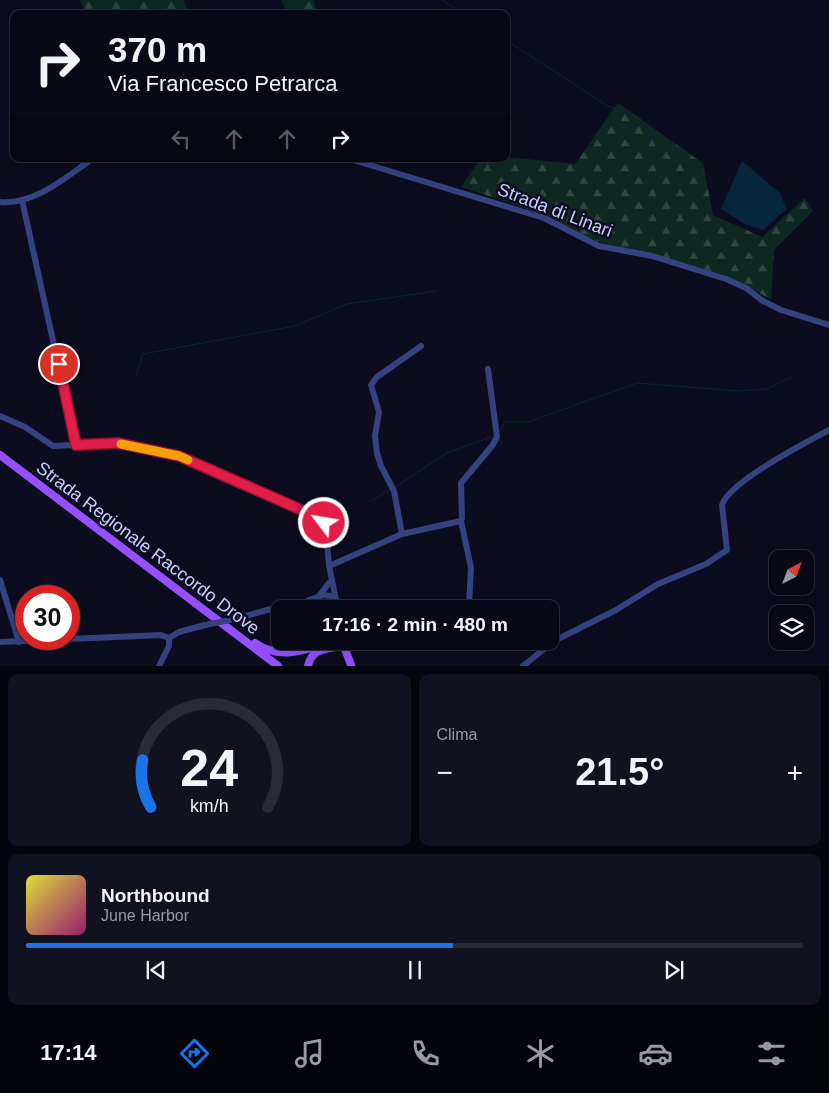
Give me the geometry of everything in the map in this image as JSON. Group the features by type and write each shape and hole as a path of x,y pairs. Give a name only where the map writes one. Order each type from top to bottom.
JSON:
{"main road":[{"name":"Strada Regionale Raccordo Drove","path":"0,455 275,664"},
{"path":"200,606 216,614 256,644 271,651 292,653 305,650"},
{"path":"308,666 314,653 320,650"},
{"path":"336,650 349,664"},
{"path":"345,650 349,664"}],"street":[{"path":"0,202 22,200 47,189 88,162"},
{"name":"Strada di Linari","path":"360,162 544,218 599,246 652,256 726,279 746,288 762,301 781,310 829,325"},
{"path":"22,200 76,445"},
{"path":"402,534 393,489 381,466 377,453 375,436 380,412 371,385 377,377 421,346"},
{"path":"469,600 471,568 461,521 463,516 461,483 492,446 497,437 488,368"},
{"path":"0,416 25,427 53,446 118,443 179,456 313,515 324,523 326,530 334,600"},
{"path":"523,666 554,642 616,610 658,584 706,564 727,550 723,501 736,487 829,430"},
{"path":"329,564 402,534 461,521"},
{"path":"0,580 15,629"},
{"path":"331,585 332,600"},
{"path":"320,599 331,585"},
{"path":"169,638 177,633 205,625 331,596"},
{"path":"80,639 161,635 169,638"},
{"path":"159,666 170,646 169,638"},
{"path":"0,642 15,642"}],"green space":[{"path":"80,0 183,0 188,10 84,10"},
{"path":"281,0 314,0 316,10 287,10"},
{"path":"618,103 703,163 713,215 762,237 805,198 813,211 774,250 771,300 743,283 716,273 597,241 525,208 461,187 478,162 510,162 510,157 575,164"}],"water":[{"path":"742,161 779,192 787,209 763,230 745,224 721,209"}],"waterway":[{"path":"442,0 458,10"},
{"path":"510,43 608,106 637,116 648,126 657,149 675,174 699,194"},
{"path":"136,375 143,354 295,326 347,304 436,291"},
{"path":"499,432 505,422 528,422 637,383 739,391 767,389 791,377"},
{"path":"395,487 445,454 493,436"},
{"path":"371,501 391,489"}],"slow traffic":[{"path":"121,444 179,456 188,460"}],"route":[{"path":"59,364 76,445 118,443 179,456 313,515 324,523"}]}
